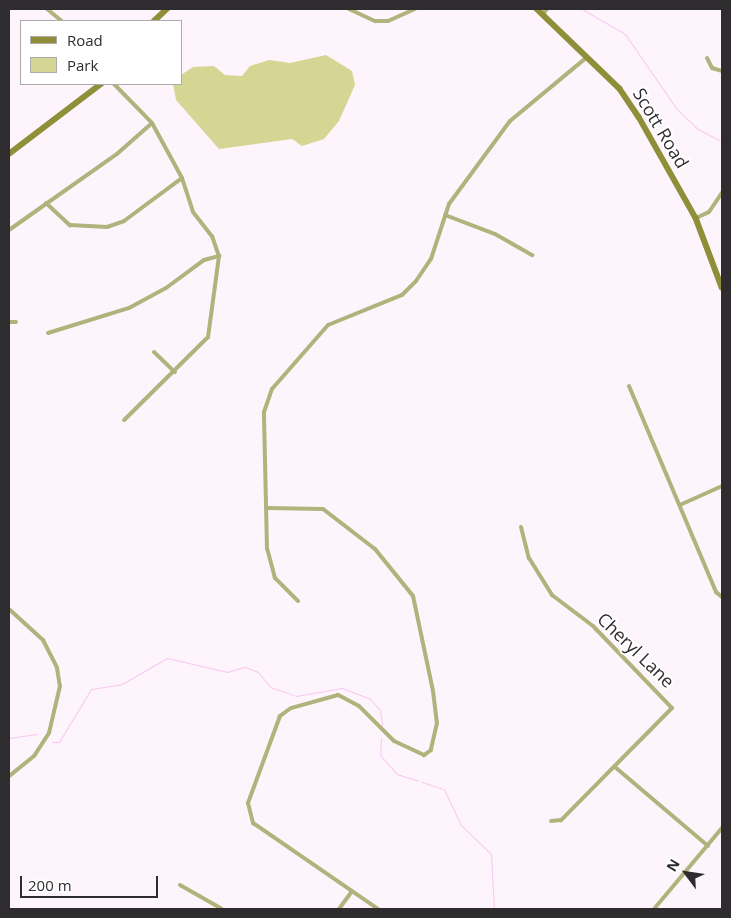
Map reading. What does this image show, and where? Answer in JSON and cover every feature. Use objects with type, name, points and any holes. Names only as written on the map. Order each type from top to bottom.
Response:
[{"type":"main road","points":[[155,20],[167,9]]},
{"type":"main road","name":"Scott Road","points":[[537,9],[545,11],[624,96],[696,218],[722,287]]},
{"type":"main road","points":[[9,154],[100,85]]},
{"type":"street","points":[[47,9],[61,20]]},
{"type":"street","points":[[349,9],[375,21],[388,21],[415,9]]},
{"type":"street","points":[[298,601],[283,588],[269,565],[264,412],[272,389],[328,325],[402,295],[416,281],[430,259],[445,215],[510,121],[587,57]]},
{"type":"street","points":[[707,58],[712,68],[722,71]]},
{"type":"street","points":[[115,85],[152,123],[182,178],[193,212],[212,236],[219,256],[208,337],[175,372],[124,420]]},
{"type":"street","points":[[9,230],[152,123]]},
{"type":"street","points":[[46,203],[70,224],[107,227],[124,221],[182,178]]},
{"type":"street","points":[[696,218],[709,212],[722,193]]},
{"type":"street","points":[[445,215],[495,234],[532,255]]},
{"type":"street","points":[[48,333],[129,308],[166,288],[204,260],[219,256]]},
{"type":"street","points":[[9,322],[16,322]]},
{"type":"street","points":[[154,352],[175,372]]},
{"type":"street","points":[[629,386],[682,504],[716,592],[722,597]]},
{"type":"street","points":[[682,504],[722,486]]},
{"type":"street","points":[[268,508],[322,509],[375,549],[401,578],[413,596],[437,723],[436,743],[424,755],[385,735],[359,706],[338,695],[291,708],[280,716],[247,813],[252,823],[378,909]]},
{"type":"street","name":"Cheryl Lane","points":[[521,527],[529,558],[552,595],[593,626],[670,702],[672,708],[561,820],[551,821]]},
{"type":"street","points":[[9,609],[43,640],[58,668],[60,686],[57,711],[45,739],[9,776]]},
{"type":"street","points":[[615,767],[708,846]]},
{"type":"street","points":[[654,909],[722,828]]},
{"type":"street","points":[[180,885],[222,909]]},
{"type":"street","points":[[340,909],[352,891]]},
{"type":"green space","points":[[326,55],[352,71],[355,85],[339,121],[324,139],[302,146],[292,139],[219,149],[176,100],[173,85],[182,85],[182,74],[193,67],[214,66],[225,75],[242,76],[250,66],[269,60],[290,63]]},
{"type":"waterway","points":[[582,9],[625,34],[676,108],[698,129],[722,142]]},
{"type":"waterway","points":[[52,742],[59,742],[91,689],[122,684],[167,658],[227,672],[245,667],[258,672],[270,687],[296,696],[342,688],[370,699],[380,710],[382,725]]},
{"type":"waterway","points":[[9,738],[37,734]]},
{"type":"waterway","points":[[381,738],[380,755],[397,774],[418,781]]},
{"type":"waterway","points":[[422,782],[444,789],[460,824],[491,854],[494,909]]}]
